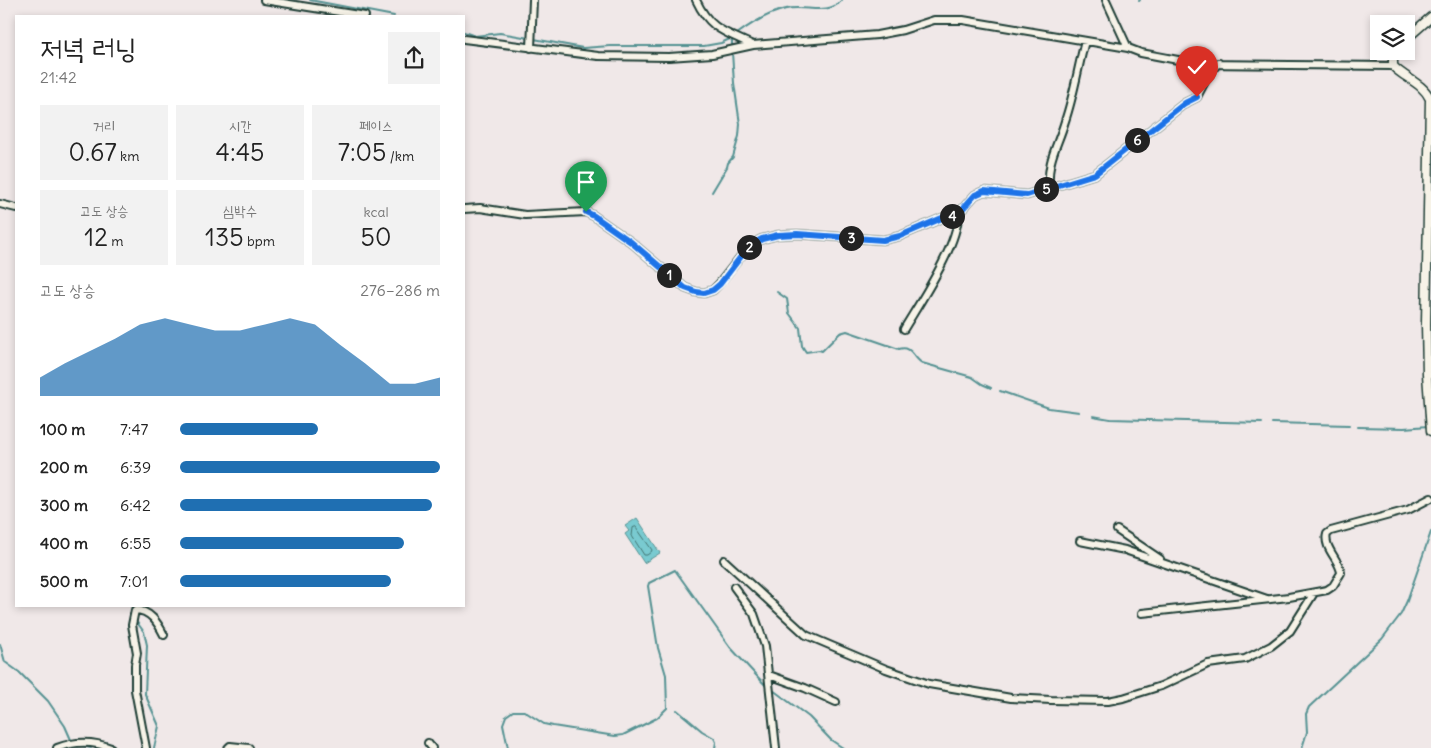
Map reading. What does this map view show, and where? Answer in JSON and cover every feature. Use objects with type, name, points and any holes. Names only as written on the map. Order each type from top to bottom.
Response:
[{"type":"street","points":[[264,0],[359,15]]},
{"type":"street","points":[[531,48],[533,0]]},
{"type":"street","points":[[696,0],[703,15],[716,28],[754,45]]},
{"type":"street","points":[[1106,0],[1128,48]]},
{"type":"street","points":[[1415,32],[1431,17]]},
{"type":"street","points":[[465,39],[598,56],[669,57],[712,54],[754,45],[877,35],[903,30],[934,20],[962,20],[1128,48],[1141,53],[1199,64],[1393,66]]},
{"type":"street","points":[[1049,189],[1048,172],[1066,120],[1084,41]]},
{"type":"street","points":[[1393,60],[1393,66],[1400,74],[1427,92],[1430,99],[1426,324],[1431,432]]},
{"type":"street","points":[[465,209],[480,208],[525,216],[586,212],[631,242],[685,288],[704,293],[713,290],[720,284],[749,246],[762,239],[778,235],[797,234],[883,240],[900,236],[942,218],[958,214],[975,195],[984,191],[1027,195],[1095,174],[1185,103],[1197,97],[1210,72],[1219,63]]},
{"type":"street","points":[[0,204],[15,208]]},
{"type":"street","points":[[904,329],[948,251],[958,224],[958,214]]},
{"type":"street","points":[[1142,613],[1270,599],[1327,590],[1333,586],[1342,573],[1341,567],[1327,544],[1326,534],[1408,510],[1431,498]]},
{"type":"street","points":[[1117,530],[1167,564]]},
{"type":"street","points":[[1080,541],[1125,550],[1270,599]]},
{"type":"street","points":[[724,560],[806,635],[886,669],[929,684],[1011,698],[1085,702],[1116,700],[1156,689],[1208,664],[1245,659],[1271,646],[1290,632],[1314,593]]},
{"type":"street","points":[[734,587],[754,614],[765,646],[776,748]]},
{"type":"street","points":[[146,748],[135,690],[137,653],[132,625],[135,610],[141,610],[155,620],[164,635]]},
{"type":"street","points":[[769,675],[836,702]]},
{"type":"street","points":[[57,748],[84,742],[96,743],[111,748]]},
{"type":"street","points":[[228,748],[230,746],[249,748]]},
{"type":"water","points":[[637,518],[660,553],[644,563],[625,534],[629,531],[625,526]]},
{"type":"waterway","points":[[310,0],[389,15]]},
{"type":"waterway","points":[[737,34],[760,19],[779,11],[793,8],[830,8],[842,0]]},
{"type":"waterway","points":[[465,32],[475,36],[500,33],[529,38]]},
{"type":"waterway","points":[[534,39],[583,48],[610,46],[704,46],[721,43],[732,38]]},
{"type":"waterway","points":[[732,38],[732,46]]},
{"type":"waterway","points":[[712,192],[733,157],[739,136],[740,124],[732,52]]},
{"type":"waterway","points":[[777,292],[787,299],[789,313],[800,328],[802,346],[806,352],[822,351],[840,333],[847,331],[899,349],[910,350],[922,363],[972,377],[991,388]]},
{"type":"waterway","points":[[1000,391],[1049,408],[1079,412]]},
{"type":"waterway","points":[[1093,416],[1110,419],[1262,423]]},
{"type":"waterway","points":[[1272,423],[1349,425]]},
{"type":"waterway","points":[[1358,427],[1404,428],[1428,426]]},
{"type":"waterway","points":[[1302,748],[1307,732],[1306,714],[1309,707],[1382,639],[1401,614],[1431,532]]},
{"type":"waterway","points":[[508,748],[503,724],[506,716],[513,711],[524,711],[544,724],[615,736],[623,735],[657,718],[667,708],[666,675],[658,648],[648,586],[649,583],[675,570],[730,647],[767,687]]},
{"type":"waterway","points":[[136,621],[144,632],[147,645],[145,694],[159,726],[154,748]]},
{"type":"waterway","points":[[0,644],[5,662],[19,672],[48,701],[65,726],[72,742]]},
{"type":"waterway","points":[[773,690],[809,717],[831,740],[843,748]]},
{"type":"waterway","points":[[677,710],[702,731],[714,738],[716,742],[715,748]]},
{"type":"waterway","points":[[81,746],[91,748]]},
{"type":"route","points":[[586,212],[631,242],[685,288],[704,293],[713,290],[720,284],[749,246],[762,239],[778,235],[814,234],[883,240],[900,236],[942,218],[958,214],[975,195],[984,191],[1027,195],[1095,174],[1185,103],[1197,97]]}]
